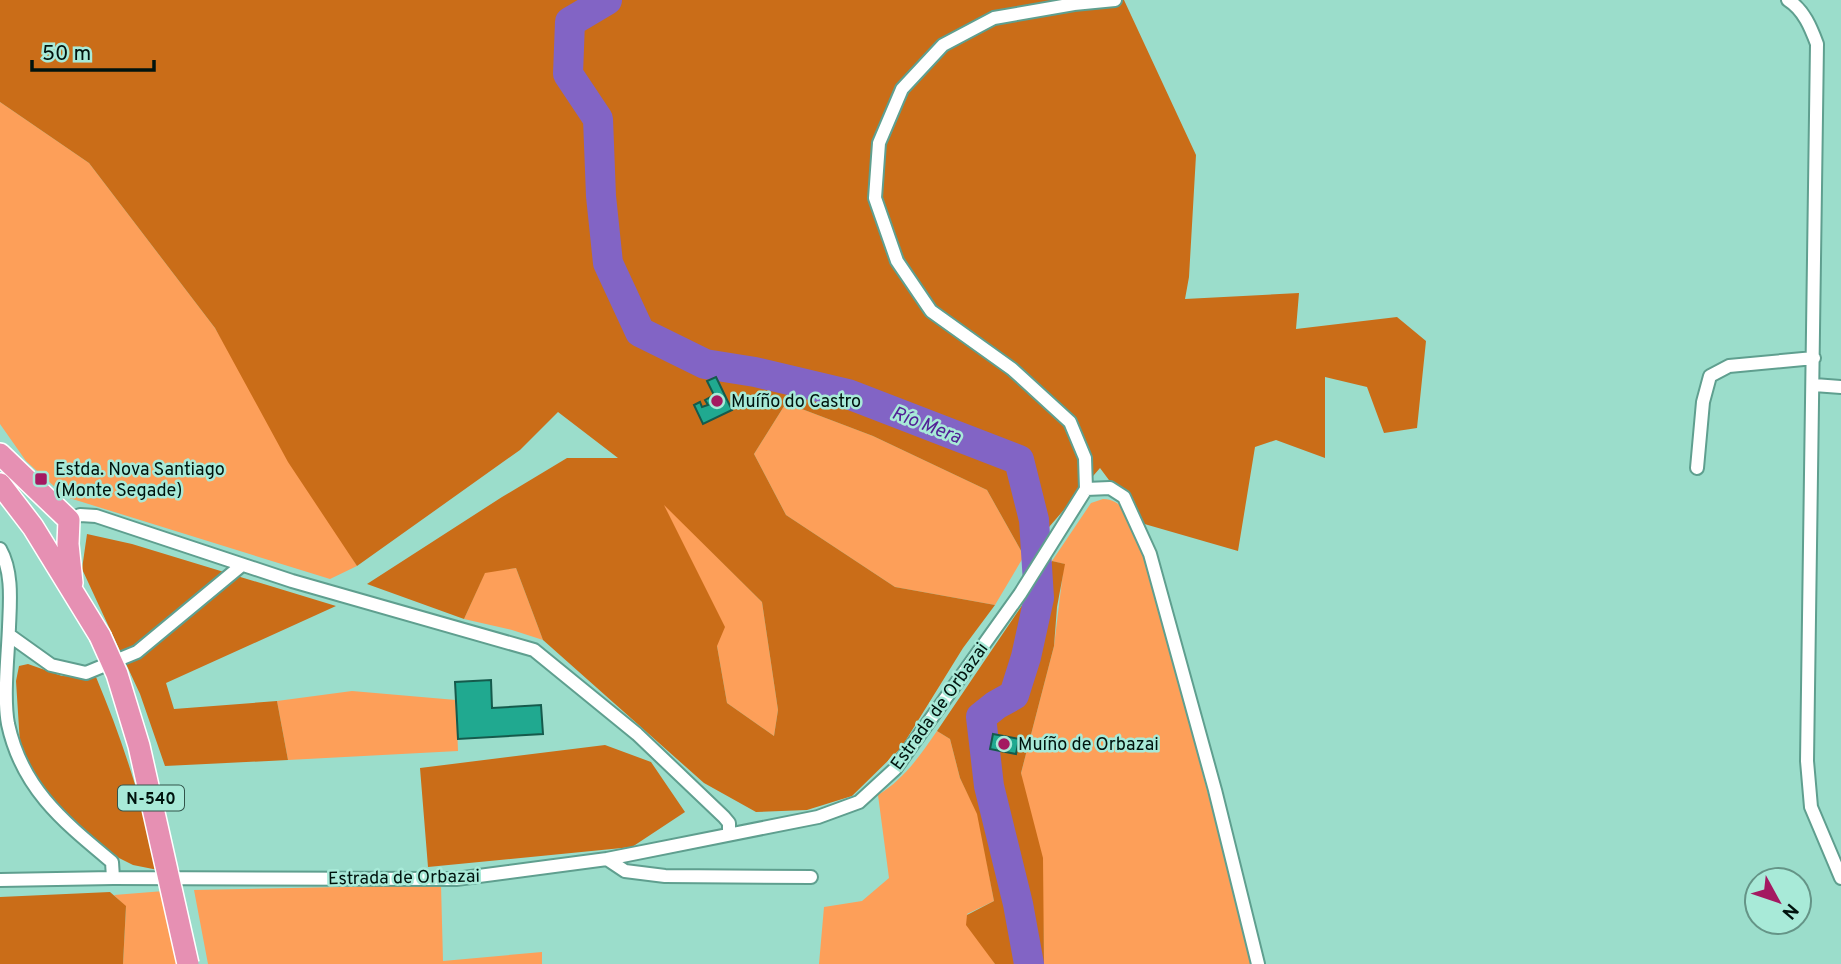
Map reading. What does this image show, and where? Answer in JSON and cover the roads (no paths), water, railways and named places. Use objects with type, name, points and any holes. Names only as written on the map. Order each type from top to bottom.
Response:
[{"type":"highway","points":[[0,454],[69,520],[68,544],[74,590]]},
{"type":"highway","name":"N-540","points":[[0,484],[33,527],[74,590],[100,636],[117,674],[139,746],[188,964]]},
{"type":"street","points":[[1115,0],[1075,2],[995,18],[943,45],[902,89],[878,143],[875,198],[897,261],[931,311],[1012,369],[1070,422],[1085,457],[1086,489],[1110,488],[1124,497],[1150,554],[1215,790],[1258,964]]},
{"type":"street","points":[[1788,0],[1809,23],[1817,44],[1807,761],[1811,807],[1841,878]]},
{"type":"street","points":[[1697,468],[1703,402],[1710,376],[1729,366],[1814,358]]},
{"type":"street","points":[[1814,385],[1841,387]]},
{"type":"street","name":"Estrada de Orbazai","points":[[0,880],[113,877],[456,879],[607,859],[818,817],[859,802],[895,769],[1020,594],[1086,489]]},
{"type":"street","points":[[69,520],[80,515],[96,516],[292,581],[534,650],[637,734],[724,817],[729,823],[729,834]]},
{"type":"street","points":[[0,549],[11,591],[8,722],[20,765],[43,800],[66,824],[112,862],[113,877]]},
{"type":"street","points":[[9,635],[51,665],[86,673],[137,652],[242,565]]},
{"type":"street","points":[[607,859],[625,872],[664,876],[811,877]]},
{"type":"waterway","name":"Río Mera","points":[[607,0],[570,22],[568,74],[598,119],[601,196],[608,263],[640,332],[705,364],[755,372],[848,394],[1019,460],[1034,520],[1039,598],[1026,657],[1014,695],[981,717],[989,786],[1018,904],[1029,964]]},
{"type":"place","name":"Muíño do Castro","points":[[717,401]]},
{"type":"place","name":"Estda. Nova Santiago (Monte Segade)","points":[[41,479]]},
{"type":"place","name":"Muíño de Orbazai","points":[[1004,744]]}]
